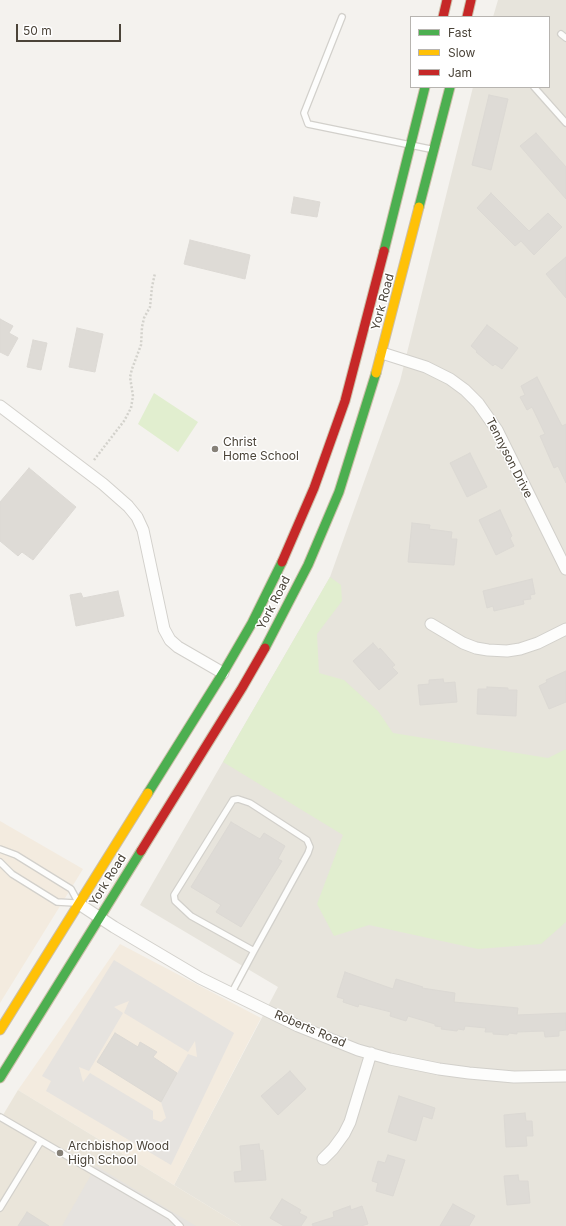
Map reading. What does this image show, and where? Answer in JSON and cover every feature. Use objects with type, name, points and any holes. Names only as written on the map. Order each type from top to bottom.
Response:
[{"type":"highway","points":[[443,16],[447,0]]},
{"type":"highway","points":[[468,16],[471,0]]},
{"type":"highway","name":"York Road","points":[[0,1030],[223,673],[252,623],[283,560],[314,488],[345,401],[369,313],[426,88]]},
{"type":"highway","name":"York Road","points":[[0,1078],[242,688],[273,634],[308,565],[339,492],[360,428],[382,353],[450,88]]},
{"type":"street","name":"Tennyson Drive","points":[[382,353],[426,367],[450,379],[465,390],[478,403],[497,430],[566,569]]},
{"type":"street","points":[[0,406],[103,484],[128,506],[137,517],[143,530],[164,629],[170,640],[178,647],[223,673]]},
{"type":"street","points":[[430,624],[463,643],[476,648],[507,651],[520,649],[538,643],[566,628]]},
{"type":"street","name":"Roberts Road","points":[[79,904],[200,978],[298,1026],[327,1038],[371,1053],[439,1069],[514,1077],[566,1076]]},
{"type":"street","points":[[323,1159],[333,1149],[344,1134],[350,1122],[371,1053]]},
{"type":"lane","points":[[342,17],[304,113],[308,124],[435,150]]},
{"type":"lane","points":[[562,34],[566,38]]},
{"type":"lane","points":[[535,88],[566,123]]},
{"type":"lane","points":[[231,994],[310,847],[307,840],[250,803],[238,798],[233,800],[174,895],[175,901],[191,916],[254,951]]},
{"type":"lane","points":[[0,849],[16,855],[71,889],[79,904]]},
{"type":"lane","points":[[0,862],[12,874],[58,902],[79,904]]},
{"type":"lane","points":[[0,1117],[170,1216],[180,1226]]},
{"type":"lane","points":[[0,1208],[41,1141]]},
{"type":"path","points":[[94,460],[124,421],[131,408],[133,396],[130,377],[141,345],[142,327],[144,318],[150,307],[155,273]]},
{"type":"shaded area","points":[[498,0],[566,0],[566,1226],[241,1226],[174,1185],[278,987],[140,905],[330,577],[400,381],[473,88],[550,88],[550,16],[493,16]]},
{"type":"shaded area","points":[[0,821],[83,869],[0,1003]]},
{"type":"shaded area","points":[[120,944],[261,1018],[174,1185],[18,1090]]},
{"type":"shaded area","points":[[114,960],[234,1033],[171,1165],[46,1091],[51,1081],[42,1076]],"holes":[[[129,1001],[124,1013],[188,1052],[195,1041],[197,1057],[188,1054],[161,1102],[166,1118],[161,1122],[153,1119],[153,1111],[90,1073],[83,1082],[79,1067],[89,1071],[123,1013],[114,1007]]]},
{"type":"shaded area","name":"Archbishop Wood High School","points":[[18,1090],[241,1226],[0,1226],[0,1120]]},
{"type":"shaded area","points":[[96,1166],[196,1226],[62,1226]]},
{"type":"green space","points":[[154,393],[198,422],[178,452],[138,424]]},
{"type":"green space","points":[[330,577],[341,585],[342,601],[317,634],[319,673],[344,680],[378,711],[393,733],[548,758],[566,749],[566,922],[541,944],[478,949],[369,925],[334,936],[317,904],[343,835],[223,762]]},
{"type":"building","points":[[489,95],[508,99],[491,170],[472,165]]},
{"type":"building","points":[[536,133],[566,167],[566,199],[520,146]]},
{"type":"building","points":[[491,193],[529,231],[548,213],[562,227],[534,255],[521,241],[515,246],[477,208]]},
{"type":"building","points":[[294,197],[320,202],[317,217],[291,213]]},
{"type":"building","points":[[190,240],[250,255],[245,279],[184,264]]},
{"type":"building","points":[[566,257],[566,298],[546,274]]},
{"type":"building","points":[[0,319],[13,326],[9,333],[18,338],[8,356],[0,352]]},
{"type":"building","points":[[487,325],[518,348],[502,369],[495,364],[493,366],[471,346]]},
{"type":"building","points":[[77,328],[103,334],[95,372],[69,367]]},
{"type":"building","points":[[33,340],[47,343],[41,370],[27,367]]},
{"type":"building","points":[[537,377],[562,426],[566,424],[566,483],[558,466],[554,468],[540,436],[545,434],[532,407],[527,410],[520,397],[525,395],[521,386]]},
{"type":"building","points":[[470,453],[487,487],[467,497],[450,463]]},
{"type":"building","points":[[29,468],[76,507],[33,560],[22,552],[18,556],[0,541],[0,502]]},
{"type":"building","points":[[500,510],[512,536],[510,538],[514,546],[496,555],[479,520]]},
{"type":"building","points":[[412,523],[430,525],[429,529],[452,532],[451,539],[457,539],[454,565],[408,562]]},
{"type":"building","points":[[532,579],[535,594],[530,595],[531,599],[523,600],[524,604],[494,611],[493,606],[487,608],[483,591]]},
{"type":"building","points":[[118,591],[124,616],[76,626],[70,595],[81,593],[83,598]]},
{"type":"building","points":[[373,643],[379,650],[380,648],[395,665],[392,667],[398,673],[379,690],[353,661]]},
{"type":"building","points":[[566,671],[566,702],[549,709],[539,686],[547,682],[546,680]]},
{"type":"building","points":[[443,679],[444,683],[455,682],[457,702],[420,705],[418,685],[429,684],[429,680]]},
{"type":"building","points":[[487,687],[517,690],[516,716],[477,714],[478,689],[487,689]]},
{"type":"building","points":[[231,822],[260,839],[264,833],[285,846],[278,859],[282,861],[241,927],[216,912],[221,905],[191,887]]},
{"type":"building","points":[[345,972],[393,989],[396,979],[423,987],[422,988],[455,993],[454,1002],[518,1008],[517,1015],[566,1013],[566,1030],[559,1031],[559,1036],[545,1037],[544,1031],[517,1032],[517,1034],[509,1033],[508,1035],[485,1032],[486,1028],[465,1026],[464,1030],[458,1029],[457,1031],[441,1029],[442,1027],[435,1026],[435,1024],[408,1016],[406,1021],[390,1016],[391,1012],[359,1004],[358,1007],[343,1002],[344,999],[337,997]]},
{"type":"building","points":[[115,1033],[138,1047],[140,1042],[157,1052],[153,1057],[177,1073],[161,1102],[97,1062]]},
{"type":"building","points":[[290,1071],[306,1089],[278,1115],[261,1096]]},
{"type":"building","points":[[399,1096],[435,1108],[432,1119],[423,1116],[416,1141],[388,1132]]},
{"type":"building","points":[[525,1113],[526,1121],[532,1121],[533,1136],[526,1136],[527,1146],[506,1147],[504,1115]]},
{"type":"building","points":[[259,1144],[260,1151],[263,1150],[266,1180],[235,1182],[234,1172],[242,1171],[240,1146]]},
{"type":"building","points":[[388,1155],[405,1160],[393,1196],[376,1191],[378,1183],[372,1181],[378,1161],[385,1163]]},
{"type":"building","points":[[518,1175],[519,1181],[528,1181],[530,1203],[507,1205],[504,1176]]},
{"type":"building","points":[[282,1199],[301,1210],[299,1213],[307,1217],[301,1226],[284,1226],[270,1218]]},
{"type":"building","points":[[453,1204],[475,1216],[469,1226],[440,1226]]},
{"type":"building","points":[[350,1206],[351,1210],[362,1206],[368,1224],[361,1226],[313,1226],[312,1224],[334,1217],[333,1212]]},
{"type":"building","points":[[27,1212],[49,1226],[18,1226]]},
{"type":"traffic: fast","points":[[384,251],[425,88]]},
{"type":"traffic: fast","points":[[419,207],[450,88]]},
{"type":"traffic: fast","points":[[265,648],[308,565],[339,492],[376,373]]},
{"type":"traffic: fast","points":[[148,793],[223,673],[252,623],[282,562]]},
{"type":"traffic: fast","points":[[0,1078],[141,851]]},
{"type":"traffic: slow","points":[[376,373],[419,207]]},
{"type":"traffic: slow","points":[[0,1030],[148,793]]},
{"type":"traffic: jam","points":[[443,16],[447,0]]},
{"type":"traffic: jam","points":[[467,16],[471,0]]},
{"type":"traffic: jam","points":[[282,562],[314,488],[345,401],[384,251]]},
{"type":"traffic: jam","points":[[141,851],[242,688],[265,648]]},
{"type":"place","name":"Christ Home School","points":[[215,449]]},
{"type":"place","name":"Archbishop Wood High School","points":[[60,1153]]}]
